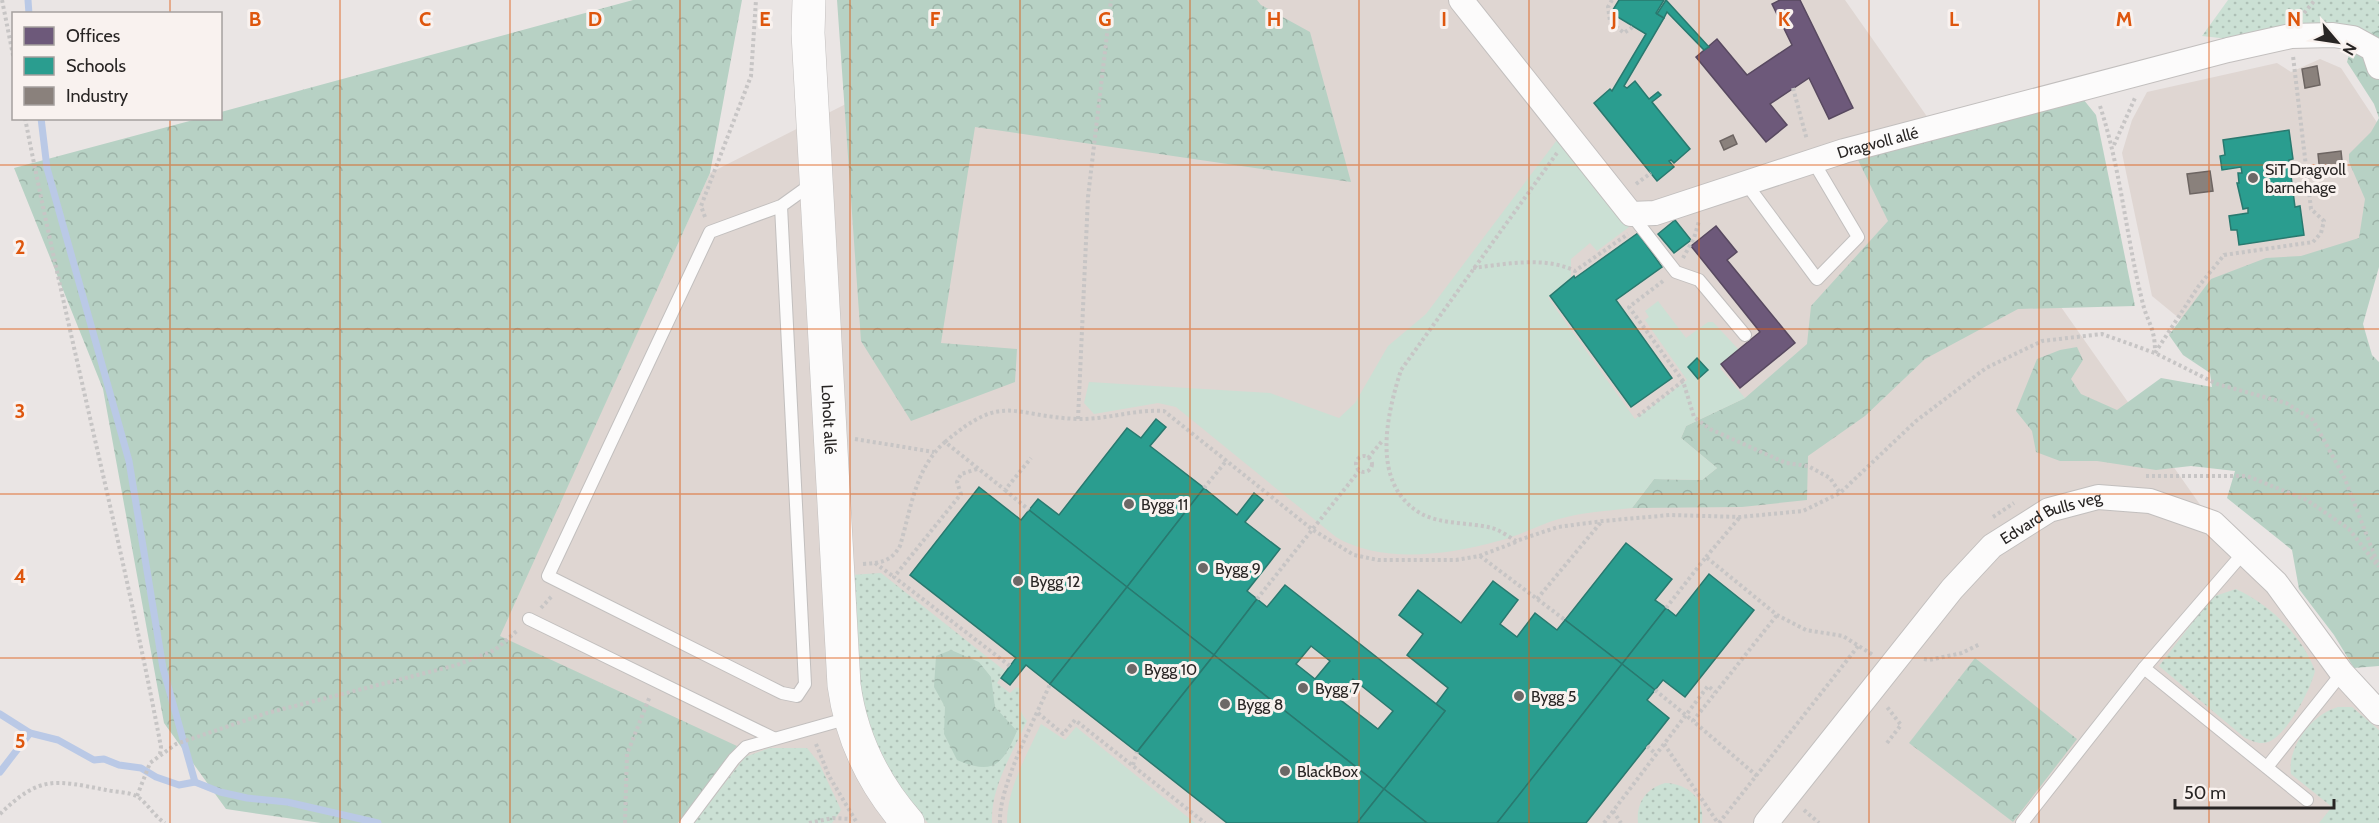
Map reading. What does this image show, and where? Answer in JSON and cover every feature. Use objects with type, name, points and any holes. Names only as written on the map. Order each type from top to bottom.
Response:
[{"type":"street","name":"Loholt allé","points":[[809,0],[808,33],[831,428],[836,565],[849,718],[862,753],[885,795],[908,823]]},
{"type":"street","points":[[1461,0],[1636,220]]},
{"type":"street","name":"Dragvoll allé","points":[[1636,220],[1813,161],[2158,67],[2291,36],[2333,35],[2352,38],[2373,49],[2379,67]]},
{"type":"street","name":"Edvard Bulls veg","points":[[1766,823],[1952,589],[1992,546],[2049,510],[2098,497],[2150,501],[2213,523],[2276,583],[2342,673],[2379,713]]},
{"type":"lane","points":[[1745,182],[1817,279],[1858,237],[1813,161]]},
{"type":"lane","points":[[781,206],[805,684],[797,696],[782,693],[548,576],[710,231],[781,206],[817,181]]},
{"type":"lane","points":[[1636,220],[1676,272],[1700,280],[1745,335]]},
{"type":"lane","points":[[2022,823],[2144,668],[2245,551]]},
{"type":"lane","points":[[529,619],[773,738]]},
{"type":"lane","points":[[2144,668],[2307,800]]},
{"type":"lane","points":[[2266,767],[2342,673]]},
{"type":"lane","points":[[686,823],[740,751],[773,738],[849,718]]},
{"type":"path","points":[[2,0],[12,50]]},
{"type":"path","points":[[710,231],[701,206],[751,76],[756,0]]},
{"type":"path","points":[[1078,419],[1088,197],[1112,0]]},
{"type":"path","points":[[1612,0],[1608,8],[1610,21],[1624,33],[1634,26]]},
{"type":"path","points":[[2156,353],[2198,287],[2224,255],[2313,242],[2322,234],[2324,221],[2311,208],[2291,36]]},
{"type":"path","points":[[2114,146],[2132,102],[2158,67]]},
{"type":"path","points":[[2083,87],[2100,105],[2114,146],[2142,302],[2155,332],[2156,353]]},
{"type":"path","points":[[1793,88],[1813,161]]},
{"type":"path","points":[[25,120],[92,431],[135,609],[161,747],[160,754]]},
{"type":"path","points":[[1516,541],[1494,528],[1449,521],[1420,513],[1401,495],[1390,470],[1384,439],[1389,405],[1401,370],[1551,158],[1574,140]]},
{"type":"path","points":[[1706,195],[1694,238],[1676,272],[1629,307],[1683,381],[1688,406],[1694,417],[1710,429],[1786,463],[1808,466],[1830,478],[1840,493]]},
{"type":"path","points":[[1575,272],[1636,220]]},
{"type":"path","points":[[1473,268],[1519,263],[1560,264],[1578,276]]},
{"type":"path","points":[[836,565],[875,563],[890,559],[900,546],[922,470],[934,452],[969,422],[1000,410],[1078,419],[1164,411],[1313,530],[1344,550],[1366,558],[1456,560],[1479,556],[1558,527],[1671,514],[1740,517],[1803,511],[1840,493],[1916,421],[1977,375],[2042,341],[2102,334],[2156,353],[2217,384],[2286,404],[2313,420],[2345,478],[2379,567]]},
{"type":"path","points":[[1638,416],[1683,381]]},
{"type":"path","points":[[831,428],[849,438],[934,452]]},
{"type":"path","points":[[1368,458],[1384,439]]},
{"type":"path","points":[[945,442],[1029,510]]},
{"type":"path","points":[[1257,599],[1359,471],[1358,460],[1364,456],[1368,458],[1372,464],[1371,469],[1364,472],[1359,471]]},
{"type":"path","points":[[1005,490],[1031,458]]},
{"type":"path","points":[[1204,488],[1227,460]]},
{"type":"path","points":[[894,577],[961,494],[957,482],[962,474],[977,469]]},
{"type":"path","points":[[1666,608],[1740,517]]},
{"type":"path","points":[[1537,599],[1603,521]]},
{"type":"path","points":[[1479,556],[1566,620]]},
{"type":"path","points":[[1706,557],[1777,615],[1806,630],[1843,636],[1873,655]]},
{"type":"path","points":[[875,563],[1010,666]]},
{"type":"path","points":[[137,796],[150,763],[176,744],[267,712],[457,665],[495,650],[551,598],[559,582]]},
{"type":"path","points":[[1693,720],[1777,615]]},
{"type":"path","points":[[1664,744],[1719,823],[1859,645]]},
{"type":"path","points":[[625,823],[627,754],[657,681]]},
{"type":"path","points":[[1000,823],[999,813],[1010,777],[1050,684]]},
{"type":"path","points":[[1604,823],[1707,686],[1715,692]]},
{"type":"path","points":[[1655,690],[1757,776]]},
{"type":"path","points":[[1873,690],[1901,725],[1887,743]]},
{"type":"path","points":[[1038,713],[1063,734],[1075,720],[1205,823]]},
{"type":"path","points":[[810,730],[829,776],[852,819],[857,823]]},
{"type":"path","points":[[1647,746],[1656,754]]},
{"type":"path","points":[[1133,765],[1137,752]]},
{"type":"path","points":[[0,814],[28,789],[38,785],[65,782],[137,796],[154,816],[165,823]]},
{"type":"path","points":[[1613,811],[1621,823]]},
{"type":"path","points":[[809,823],[833,818],[852,819]]},
{"type":"shaded area","points":[[1051,0],[1845,0],[2213,523],[2379,713],[2379,823],[678,823],[737,747],[499,636],[710,173]]},
{"type":"shaded area","name":"SiT Dragvoll barnehage","points":[[2320,59],[2341,68],[2378,124],[2379,140],[2359,294],[2282,342],[2180,319],[2152,296],[2122,153],[2132,120],[2147,92],[2277,63],[2291,72]]},
{"type":"green space","points":[[633,0],[742,0],[710,173],[500,636],[737,746],[678,823],[321,823],[226,809],[164,723],[103,389],[14,168],[193,120],[222,120],[222,112]]},
{"type":"green space","points":[[837,0],[1257,0],[1261,5],[1310,32],[1351,182],[975,127],[941,343],[1017,349],[1015,382],[911,421],[861,341]]},
{"type":"green space","points":[[2228,0],[2375,0],[2379,1],[2379,29],[2368,37],[2229,39],[2202,36]]},
{"type":"green space","points":[[2379,29],[2379,118],[2374,104],[2347,62],[2352,44]]},
{"type":"green space","points":[[2079,94],[2096,115],[2135,306],[2018,309],[1925,359],[1865,416],[1808,456],[1807,500],[1742,507],[1632,508],[1654,479],[1702,480],[1717,468],[1681,438],[1686,426],[1745,398],[1807,344],[1811,306],[1888,221],[1857,158]]},
{"type":"green space","points":[[2379,118],[2379,267],[2363,324],[2372,355],[2379,362],[2379,666],[2354,668],[2334,635],[2299,589],[2292,550],[2227,498],[2235,471],[2191,466],[2156,470],[2097,461],[2060,461],[2036,452],[2032,431],[2016,411],[2037,359],[2060,350],[2077,347],[2083,360],[2071,379],[2081,394],[2117,410],[2161,378],[2212,387],[2210,373],[2183,355],[2169,335],[2211,279],[2266,258],[2301,256],[2359,238],[2365,199],[2349,162],[2349,154],[2371,132]]},
{"type":"green space","points":[[1557,140],[1629,227],[1597,251],[1590,243],[1571,259],[1571,277],[1548,298],[1635,419],[1687,380],[1645,320],[1649,317],[1645,311],[1658,301],[1686,338],[1708,322],[1713,322],[1739,350],[1720,368],[1745,398],[1686,426],[1681,438],[1717,468],[1702,480],[1654,479],[1632,508],[1586,513],[1551,521],[1506,539],[1479,546],[1437,553],[1394,554],[1373,551],[1336,537],[1176,407],[1158,403],[1094,414],[1084,403],[1089,382],[1270,393],[1339,418],[1355,403],[1388,346],[1426,314]]},
{"type":"green space","points":[[881,573],[1005,671],[997,683],[1010,693],[1016,687],[1021,689],[1020,706],[1027,721],[999,784],[992,810],[992,823],[928,823],[897,791],[875,746],[855,678],[850,575]]},
{"type":"green space","points":[[2236,589],[2273,612],[2302,645],[2315,671],[2309,689],[2290,721],[2275,738],[2265,743],[2245,738],[2159,666],[2212,597]]},
{"type":"green space","points":[[951,650],[979,662],[991,677],[995,707],[1017,731],[1002,759],[989,767],[970,765],[957,760],[944,734],[945,707],[934,687],[936,656]]},
{"type":"green space","points":[[1975,658],[2077,739],[2013,822],[1909,743]]},
{"type":"green space","points":[[2338,707],[2352,707],[2379,730],[2379,823],[2319,823],[2332,807],[2291,774],[2293,753],[2303,733],[2319,717]]},
{"type":"green space","points":[[1041,724],[1065,740],[1076,727],[1195,823],[1007,823],[1014,784]]},
{"type":"green space","points":[[769,748],[807,748],[819,763],[841,810],[832,823],[694,823],[745,757]]},
{"type":"green space","points":[[1665,783],[1681,786],[1694,794],[1701,807],[1702,823],[1638,823],[1639,809],[1644,797],[1652,789]]},
{"type":"building: Offices","points":[[1780,0],[1800,0],[1853,108],[1829,119],[1809,78],[1770,104],[1787,125],[1766,142],[1696,57],[1717,39],[1747,75],[1792,45],[1772,4]]},
{"type":"building: Offices","points":[[1716,226],[1737,252],[1727,260],[1795,343],[1740,388],[1721,364],[1760,332],[1691,246]]},
{"type":"building: Schools","points":[[1619,0],[1664,0],[1656,13],[1664,18],[1624,86],[1627,88],[1635,81],[1649,99],[1658,92],[1661,95],[1652,102],[1690,149],[1674,163],[1669,161],[1674,167],[1657,181],[1594,103],[1610,89],[1612,91],[1646,34],[1611,13]]},
{"type":"building: Schools","points":[[1666,0],[1709,47],[1704,50],[1667,12],[1664,18],[1657,14]]},
{"type":"building: Schools","points":[[2289,130],[2293,159],[2289,160],[2295,207],[2300,206],[2304,235],[2239,245],[2237,230],[2231,230],[2229,216],[2248,213],[2248,208],[2243,209],[2237,183],[2239,183],[2238,173],[2242,173],[2241,167],[2222,170],[2220,156],[2225,155],[2223,140]]},
{"type":"building: Schools","points":[[1675,220],[1691,240],[1674,253],[1658,234]]},
{"type":"building: Schools","points":[[1638,233],[1662,267],[1616,300],[1672,378],[1631,407],[1550,296],[1574,276],[1575,278]]},
{"type":"building: Schools","points":[[1697,358],[1708,370],[1698,379],[1688,367]]},
{"type":"building: Schools","name":"Bygg 11","points":[[1156,419],[1166,427],[1150,446],[1204,488],[1127,587],[1029,510],[1038,499],[1059,515],[1127,428],[1141,438]]},
{"type":"building: Schools","name":"Bygg 12","points":[[979,487],[1021,520],[1029,510],[1127,587],[1050,684],[1026,665],[1010,685],[1001,678],[1016,658],[910,575]]},
{"type":"building: Schools","name":"Bygg 9","points":[[1204,488],[1237,515],[1254,493],[1263,500],[1245,522],[1280,549],[1247,591],[1257,599],[1214,655],[1127,587]]},
{"type":"building: Schools","points":[[1626,543],[1672,579],[1655,600],[1666,608],[1622,664],[1565,620]]},
{"type":"building: Schools","points":[[1709,574],[1754,610],[1685,697],[1663,680],[1655,690],[1622,664],[1666,608],[1676,616]]},
{"type":"building: Schools","name":"Bygg 5","points":[[1493,581],[1518,600],[1500,624],[1517,637],[1535,613],[1557,630],[1565,620],[1622,664],[1497,823],[1427,823],[1384,789],[1445,711],[1436,704],[1448,688],[1407,655],[1423,634],[1399,615],[1418,590],[1461,623]]},
{"type":"building: Schools","name":"Bygg 7","points":[[1285,585],[1445,711],[1384,789],[1214,655],[1257,599],[1267,607]],"holes":[[[1311,646],[1330,661],[1315,679],[1296,664]],[[1353,679],[1393,711],[1378,729],[1338,698],[1341,694],[1345,696],[1351,693],[1348,685]]]},
{"type":"building: Schools","name":"Bygg 10","points":[[1127,587],[1214,655],[1137,752],[1050,684]]},
{"type":"building: Schools","name":"Bygg 8","points":[[1214,655],[1384,789],[1357,823],[1227,823],[1137,752]]},
{"type":"building: Schools","points":[[1622,664],[1655,690],[1647,700],[1669,718],[1647,746],[1586,823],[1497,823]]},
{"type":"building: Schools","points":[[1384,789],[1427,823],[1357,823]]},
{"type":"building: Industry","points":[[2317,66],[2320,85],[2305,88],[2302,69]]},
{"type":"building: Industry","points":[[1733,135],[1737,144],[1724,150],[1720,141]]},
{"type":"building: Industry","points":[[2341,151],[2343,170],[2320,173],[2318,154]]},
{"type":"building: Industry","points":[[2210,171],[2213,191],[2190,194],[2187,174]]},
{"type":"waterway","points":[[28,0],[29,12]]},
{"type":"waterway","points":[[41,120],[47,168],[129,461],[163,668],[195,782],[220,792],[247,798],[287,802],[378,823]]},
{"type":"waterway","points":[[0,714],[30,733],[58,740],[94,760],[104,759],[119,765],[141,768],[156,777],[179,785],[195,782]]},
{"type":"waterway","points":[[0,772],[30,733]]},
{"type":"place","name":"SiT Dragvoll barnehage","points":[[2253,178]]},
{"type":"place","name":"Bygg 11","points":[[1129,504]]},
{"type":"place","name":"Bygg 9","points":[[1203,568]]},
{"type":"place","name":"Bygg 12","points":[[1018,581]]},
{"type":"place","name":"Bygg 10","points":[[1132,669]]},
{"type":"place","name":"Bygg 7","points":[[1303,688]]},
{"type":"place","name":"Bygg 5","points":[[1519,696]]},
{"type":"place","name":"Bygg 8","points":[[1225,704]]},
{"type":"place","name":"BlackBox","points":[[1285,771]]}]
